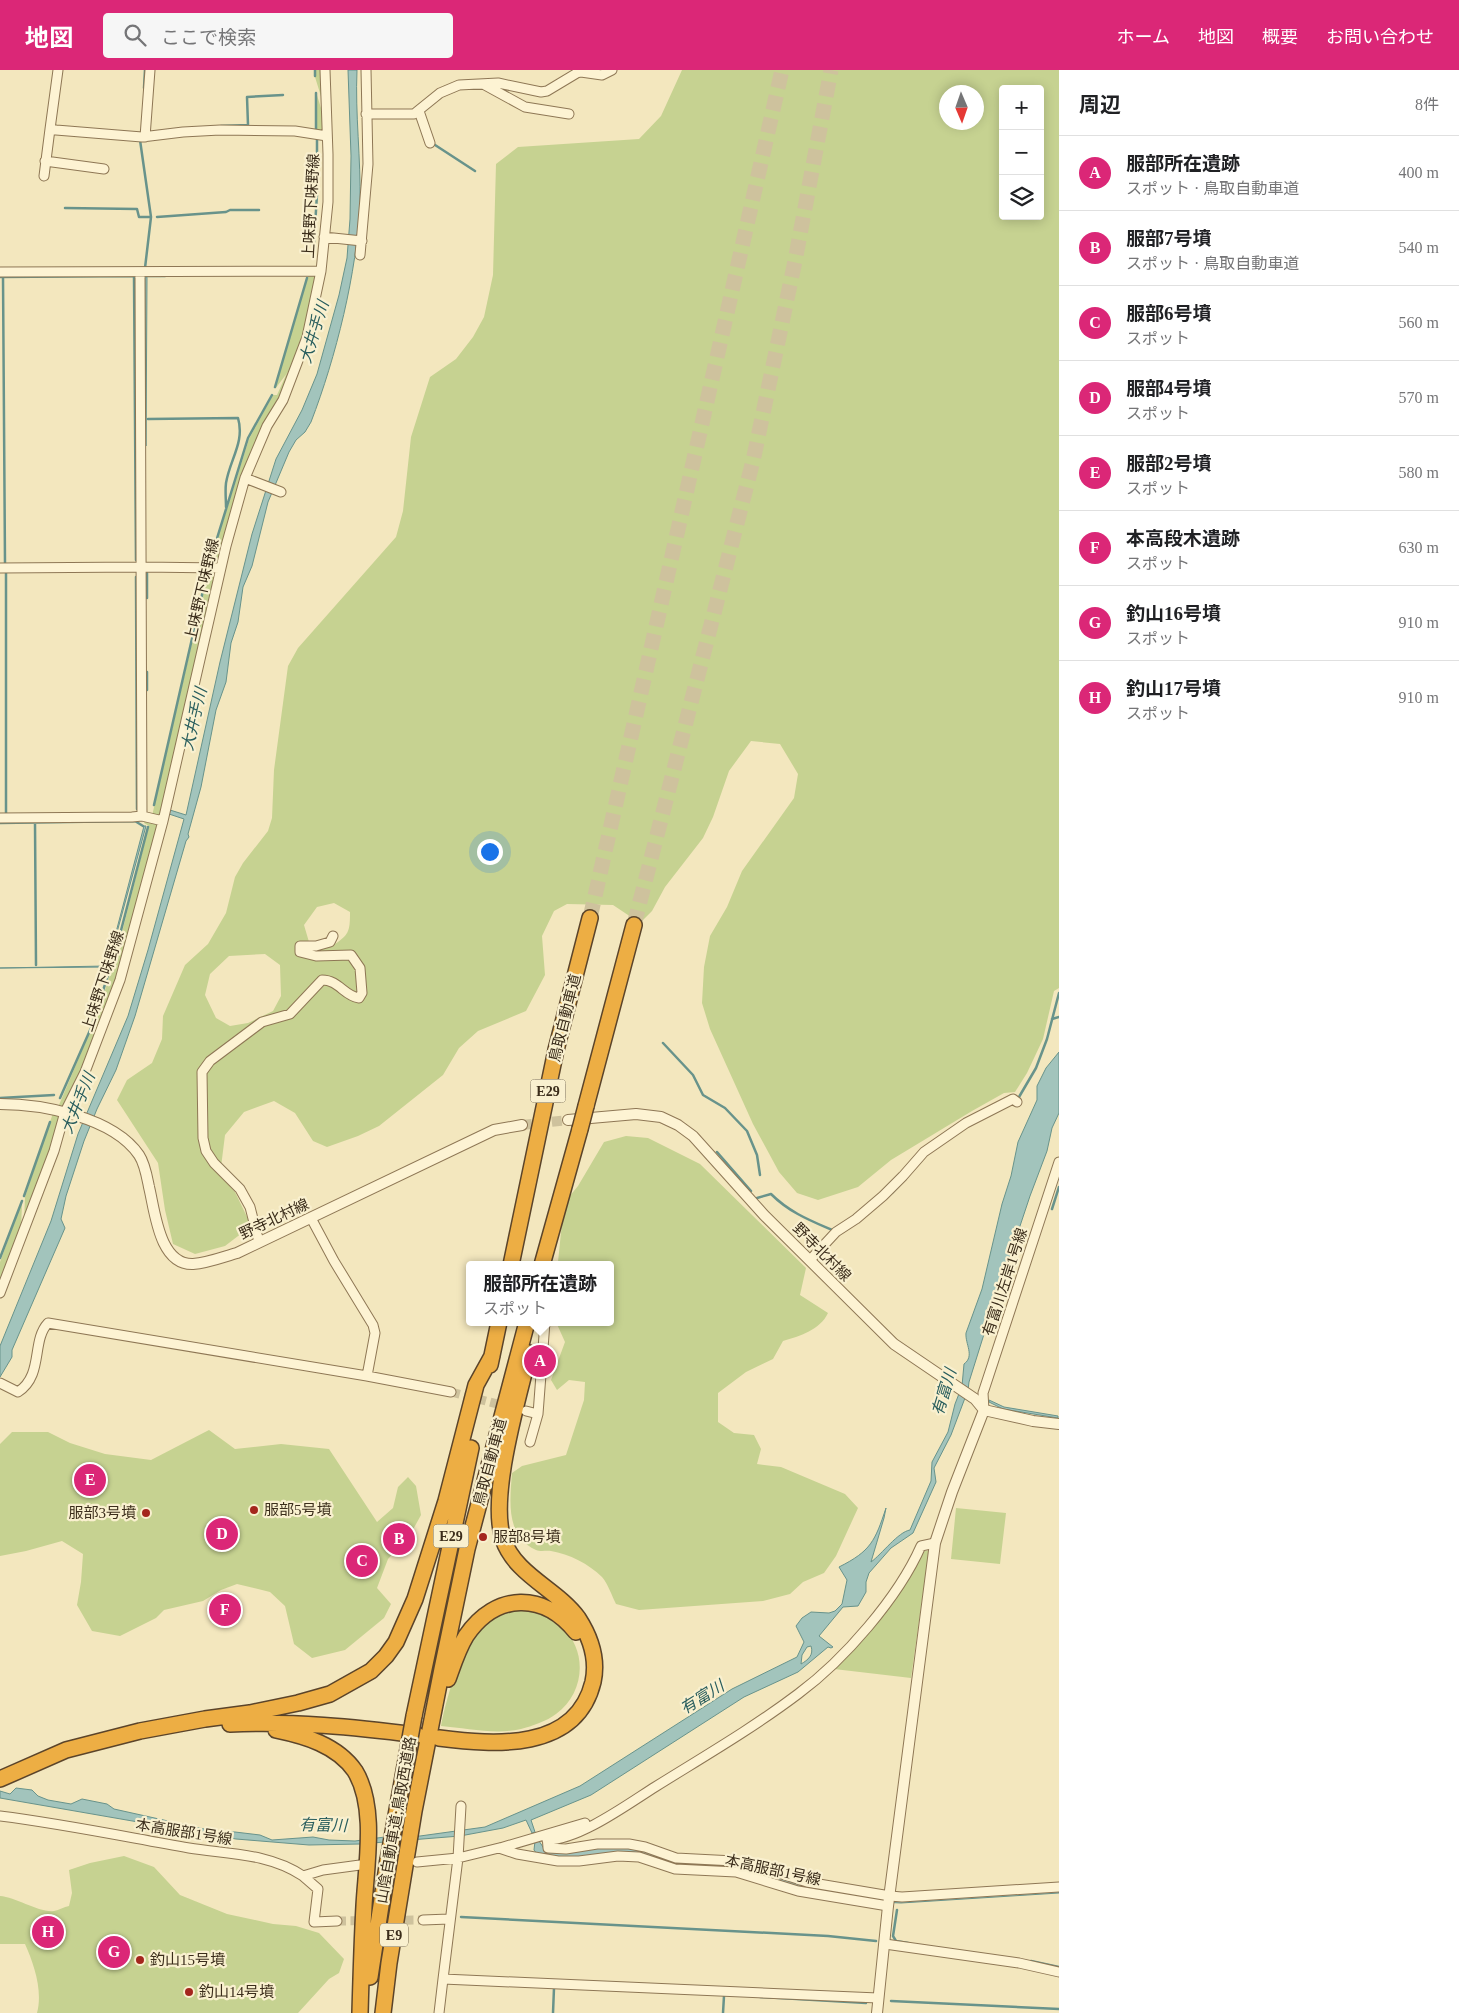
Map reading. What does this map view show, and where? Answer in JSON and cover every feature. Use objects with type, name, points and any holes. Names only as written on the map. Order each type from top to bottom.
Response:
[{"type":"highway","name":"鳥取自動車道","points":[[512,1261],[556,1050],[590,918]]},
{"type":"highway","name":"E29","points":[[543,1261],[574,1124],[586,1106],[634,925]]},
{"type":"highway","points":[[547,1261],[554,1218]]},
{"type":"highway","name":"鳥取自動車道","points":[[417,1726],[449,1546],[498,1326]]},
{"type":"highway","name":"鳥取自動車道","points":[[437,1729],[467,1549],[526,1326]]},
{"type":"highway","points":[[437,1729],[490,1744],[513,1743],[537,1738],[568,1722],[584,1706],[595,1672],[592,1647],[586,1631],[565,1604],[521,1567],[504,1541],[499,1520],[502,1480],[534,1326]]},
{"type":"highway","points":[[0,1779],[67,1752],[140,1731],[250,1713],[330,1694],[371,1671],[386,1656],[396,1642],[415,1599],[457,1464],[476,1385],[492,1356]]},
{"type":"highway","points":[[424,1760],[445,1686],[455,1659],[466,1636],[484,1616],[507,1605],[529,1603],[542,1605],[556,1612],[567,1621],[578,1635],[584,1651],[586,1669],[584,1684],[573,1705],[563,1716],[536,1730],[516,1734],[479,1735],[437,1729]]},
{"type":"highway","points":[[250,1713],[344,1718],[417,1726]]},
{"type":"highway","points":[[0,1784],[67,1752],[143,1735],[205,1726],[270,1722],[417,1726]]},
{"type":"highway","points":[[205,1726],[277,1730],[301,1736],[326,1745],[342,1757],[354,1770],[363,1787],[367,1815],[360,2013]]},
{"type":"highway","name":"山陰自動車道;鳥取西道路","points":[[367,2013],[372,1963],[388,1860],[417,1726]]},
{"type":"highway","name":"山陰自動車道;鳥取西道路","points":[[383,2013],[412,1860],[414,1811],[424,1760],[437,1729]]},
{"type":"street","points":[[44,176],[58,70]]},
{"type":"street","points":[[145,136],[150,70]]},
{"type":"street","name":"上味野下味野線","points":[[0,1293],[120,980],[163,821],[221,568],[267,426],[283,400],[298,365],[307,337],[327,238],[325,70]]},
{"type":"street","points":[[360,255],[368,164],[366,70]]},
{"type":"street","points":[[366,114],[414,114],[445,89],[456,86],[498,83],[542,92],[547,91],[577,73],[602,75],[612,70]]},
{"type":"street","points":[[481,83],[525,107],[568,114]]},
{"type":"street","points":[[419,111],[430,143]]},
{"type":"street","points":[[50,129],[145,136],[220,130],[296,131],[327,136]]},
{"type":"street","points":[[46,162],[104,169]]},
{"type":"street","points":[[327,238],[361,241]]},
{"type":"street","points":[[0,272],[321,271]]},
{"type":"street","points":[[140,273],[142,816]]},
{"type":"street","points":[[249,479],[281,492]]},
{"type":"street","points":[[0,568],[221,568]]},
{"type":"street","points":[[0,818],[142,816],[163,821]]},
{"type":"street","points":[[260,1242],[250,1207],[240,1189],[206,1151],[203,1138],[202,1072],[210,1061],[262,1022],[290,1014],[322,980],[331,980],[358,998],[362,993],[360,968],[351,955],[316,956],[300,952],[300,946],[316,946],[330,942],[333,936]]},
{"type":"street","points":[[810,1260],[836,1232],[856,1219],[883,1196],[924,1152],[966,1124],[1001,1104],[1012,1099],[1017,1102]]},
{"type":"street","points":[[0,1104],[38,1106],[69,1113]]},
{"type":"street","name":"野寺北村線","points":[[69,1113],[106,1129],[133,1147],[141,1157],[146,1172],[160,1238],[171,1254],[179,1261],[191,1264],[210,1261],[237,1253],[494,1130],[522,1125]]},
{"type":"street","name":"野寺北村線","points":[[574,1124],[636,1114],[661,1117],[678,1125],[693,1136],[764,1215],[894,1344],[975,1399],[984,1410]]},
{"type":"street","name":"有富川左岸1号線","points":[[984,1410],[983,1393],[1059,1162]]},
{"type":"street","points":[[311,1218],[334,1261],[373,1325],[375,1333],[367,1376]]},
{"type":"street","points":[[0,1384],[18,1392],[26,1387],[36,1364],[43,1328],[48,1323],[367,1376],[451,1392]]},
{"type":"street","points":[[530,1442],[538,1414],[545,1326]]},
{"type":"street","points":[[877,2013],[889,1901],[935,1543],[952,1492],[984,1410],[1033,1421],[1059,1424]]},
{"type":"street","points":[[526,1411],[538,1414]]},
{"type":"street","points":[[412,1860],[458,1858],[547,1837],[611,1815],[799,1693],[848,1648],[879,1613],[908,1571],[921,1546],[935,1543]]},
{"type":"street","points":[[439,2013],[458,1858],[461,1806]]},
{"type":"street","name":"本高服部1号線","points":[[0,1816],[262,1858],[283,1865],[303,1876]]},
{"type":"street","points":[[547,1837],[548,1848],[566,1850],[596,1844],[629,1844],[645,1847],[676,1858],[734,1861],[807,1882],[889,1901],[902,1897],[1059,1887]]},
{"type":"street","name":"本高服部1号線","points":[[499,1848],[517,1854],[558,1861],[579,1861],[618,1856],[639,1857],[676,1869],[736,1872],[798,1891],[889,1901]]},
{"type":"street","points":[[303,1876],[323,1870],[364,1863]]},
{"type":"street","points":[[303,1876],[318,1888],[314,1922],[337,1921]]},
{"type":"street","points":[[423,1920],[450,1919]]},
{"type":"street","points":[[885,1944],[1020,1963],[1059,1972]]},
{"type":"street","points":[[442,1979],[878,1998]]},
{"type":"green space","points":[[315,70],[322,70],[324,106],[315,77]]},
{"type":"green space","points":[[682,70],[1059,70],[1059,988],[1054,991],[1043,1039],[1027,1073],[1015,1092],[1004,1093],[891,1160],[858,1187],[818,1200],[797,1193],[779,1172],[753,1124],[710,1029],[702,1003],[704,967],[710,936],[727,907],[742,871],[794,798],[798,774],[780,744],[751,741],[729,771],[713,817],[703,838],[665,887],[652,911],[640,923],[613,905],[567,904],[554,911],[542,936],[545,975],[526,1011],[478,1031],[459,1048],[443,1075],[379,1126],[327,1147],[313,1141],[295,1113],[274,1101],[244,1112],[225,1135],[220,1175],[235,1192],[249,1221],[242,1233],[225,1246],[195,1254],[173,1244],[165,1210],[158,1163],[117,1100],[127,1080],[152,1063],[162,1039],[163,1016],[185,965],[208,944],[226,913],[235,877],[243,863],[268,831],[272,818],[274,770],[288,666],[298,648],[396,537],[403,511],[411,437],[430,377],[456,359],[473,337],[484,317],[493,275],[496,164],[518,147],[639,139],[661,116]],"holes":[[[334,903],[350,912],[349,929],[345,936],[332,946],[309,942],[304,925],[317,907]],[[265,954],[280,965],[281,996],[273,1011],[248,1023],[230,1026],[216,1018],[205,995],[210,974],[229,956]]]},
{"type":"green space","points":[[316,92],[325,121],[324,131],[317,133]]},
{"type":"green space","points":[[309,273],[315,274],[317,279],[303,343],[291,368],[275,389]]},
{"type":"green space","points":[[293,366],[288,383],[254,446],[219,561],[209,566],[249,439],[273,395],[277,395],[286,375]]},
{"type":"green space","points":[[209,569],[214,570],[216,573],[161,817],[152,816]]},
{"type":"green space","points":[[145,819],[158,822],[159,827],[111,998],[84,1066],[63,1107],[59,1105],[92,1027],[119,944],[149,826],[144,823]]},
{"type":"green space","points":[[53,1113],[59,1115],[58,1126],[24,1222],[25,1197]]},
{"type":"green space","points":[[626,1136],[648,1138],[700,1164],[806,1268],[800,1295],[828,1313],[815,1328],[783,1341],[773,1359],[746,1372],[718,1393],[718,1422],[734,1433],[754,1435],[761,1449],[757,1464],[781,1467],[845,1494],[858,1508],[836,1556],[824,1573],[803,1582],[790,1594],[763,1601],[639,1610],[616,1604],[602,1577],[591,1568],[565,1554],[536,1550],[526,1544],[514,1527],[511,1506],[512,1473],[522,1466],[566,1455],[584,1400],[585,1382],[569,1380],[557,1390],[551,1380],[565,1342],[558,1326],[614,1326],[614,1261],[558,1261],[564,1203],[578,1186],[604,1142]]},
{"type":"green space","points":[[22,1202],[21,1231],[0,1286],[0,1262]]},
{"type":"green space","points":[[209,1430],[235,1449],[281,1444],[329,1449],[377,1522],[393,1508],[398,1487],[408,1477],[416,1486],[421,1515],[410,1535],[388,1559],[377,1588],[391,1604],[384,1618],[345,1650],[312,1658],[294,1644],[285,1606],[270,1592],[237,1584],[221,1590],[203,1601],[164,1610],[156,1618],[120,1636],[92,1631],[77,1605],[83,1554],[62,1541],[0,1556],[0,1444],[12,1432],[48,1432],[70,1443],[105,1454],[151,1460]]},
{"type":"green space","points":[[956,1508],[1006,1513],[1000,1564],[951,1559]]},
{"type":"green space","points":[[929,1550],[911,1678],[834,1669],[922,1552]]},
{"type":"green space","points":[[519,1608],[545,1612],[570,1637],[576,1648],[580,1672],[573,1695],[566,1705],[552,1717],[521,1729],[491,1731],[441,1726],[452,1682],[473,1636],[493,1616]]},
{"type":"green space","points":[[124,1856],[154,1867],[180,1895],[227,1914],[273,1924],[296,1926],[319,1933],[344,1959],[339,1973],[329,1979],[298,2013],[37,2013],[39,2005],[38,1987],[32,1960],[25,1944],[0,1944],[0,1896],[41,1910],[58,1910],[69,1906],[72,1893],[69,1870],[90,1863]]},
{"type":"water","points":[[348,70],[357,70],[360,203],[355,258],[337,343],[311,422],[289,452],[268,502],[252,566],[243,587],[238,622],[231,643],[226,682],[216,710],[201,787],[188,834],[189,837],[186,841],[135,1016],[116,1070],[84,1141],[66,1196],[61,1219],[65,1228],[12,1350],[12,1357],[0,1377],[0,1346],[51,1221],[78,1134],[128,1016],[184,819],[169,814],[170,810],[186,815],[220,662],[252,534],[276,459],[302,410],[317,374],[339,295],[347,258],[350,219],[351,156]]},
{"type":"water","points":[[145,277],[147,277],[146,446]]},
{"type":"water","points":[[144,826],[146,826],[115,936]]},
{"type":"water","points":[[113,942],[108,967],[0,968],[106,966]]},
{"type":"water","points":[[1059,1052],[1059,1113],[1052,1128],[1047,1151],[985,1331],[968,1390],[951,1435],[934,1468],[936,1482],[913,1533],[891,1548],[869,1573],[866,1582],[866,1592],[858,1606],[843,1607],[819,1636],[833,1647],[828,1647],[798,1672],[744,1697],[591,1795],[531,1820],[535,1832],[532,1833],[526,1820],[503,1828],[460,1836],[360,1844],[309,1845],[236,1839],[0,1798],[0,1791],[10,1794],[16,1788],[32,1790],[38,1796],[48,1800],[71,1804],[82,1799],[107,1804],[114,1809],[213,1831],[260,1835],[272,1840],[313,1837],[355,1841],[392,1836],[420,1836],[485,1827],[580,1786],[732,1689],[797,1657],[804,1642],[796,1626],[802,1618],[811,1612],[829,1613],[835,1611],[842,1604],[847,1580],[839,1567],[858,1556],[870,1544],[879,1529],[886,1508],[871,1562],[895,1539],[910,1530],[931,1481],[932,1462],[948,1432],[962,1386],[964,1364],[969,1357],[966,1333],[982,1289],[1018,1142],[1037,1100],[1037,1086],[1046,1068]],"holes":[[[811,1646],[812,1652],[810,1657],[801,1664],[802,1655],[807,1647]]]},
{"type":"water","points":[[989,1400],[1004,1407],[1058,1416],[1058,1418],[1003,1409],[989,1402]]},
{"type":"water","points":[[535,1841],[539,1841],[545,1850],[622,1846],[733,1864],[884,1897],[1059,1889],[1059,1893],[901,1903],[880,1902],[791,1886],[759,1875],[678,1867],[652,1858],[574,1859],[538,1855],[534,1850]]},
{"type":"waterway","points":[[144,88],[145,70]]},
{"type":"waterway","points":[[315,70],[315,76]]},
{"type":"waterway","points":[[316,93],[316,130]]},
{"type":"waterway","points":[[221,126],[248,125],[247,97],[283,95]]},
{"type":"waterway","points":[[317,137],[317,169]]},
{"type":"waterway","points":[[140,140],[151,217],[145,268]]},
{"type":"waterway","points":[[432,143],[475,171]]},
{"type":"waterway","points":[[313,257],[318,179]]},
{"type":"waterway","points":[[65,208],[137,209],[139,217],[151,217]]},
{"type":"waterway","points":[[157,217],[226,212],[230,210],[259,210]]},
{"type":"waterway","points":[[0,277],[134,276],[136,560]]},
{"type":"waterway","points":[[148,276],[165,276]]},
{"type":"waterway","points":[[3,277],[5,563]]},
{"type":"waterway","points":[[275,387],[307,278]]},
{"type":"waterway","points":[[210,561],[248,438],[272,395]]},
{"type":"waterway","points":[[148,419],[238,418],[240,435],[226,483],[226,507]]},
{"type":"waterway","points":[[6,572],[6,814]]},
{"type":"waterway","points":[[147,573],[147,598]]},
{"type":"waterway","points":[[154,805],[207,573]]},
{"type":"waterway","points":[[136,577],[137,809]]},
{"type":"waterway","points":[[147,672],[147,690]]},
{"type":"waterway","points":[[0,823],[135,821],[143,826]]},
{"type":"waterway","points":[[35,823],[36,965]]},
{"type":"waterway","points":[[119,938],[148,827]]},
{"type":"waterway","name":"大井手川","points":[[60,1098],[91,1028],[118,944]]},
{"type":"waterway","points":[[1019,1097],[1036,1068],[1047,1039],[1059,993]]},
{"type":"waterway","points":[[1052,1019],[1059,1017]]},
{"type":"waterway","points":[[663,1043],[693,1075],[703,1095],[725,1108],[747,1131],[757,1155],[760,1175]]},
{"type":"waterway","points":[[0,1098],[54,1095]]},
{"type":"waterway","points":[[24,1196],[50,1122]]},
{"type":"waterway","points":[[717,1152],[751,1191]]},
{"type":"waterway","points":[[892,1193],[907,1177]]},
{"type":"waterway","points":[[1052,1209],[1059,1187]]},
{"type":"waterway","points":[[757,1198],[771,1194],[792,1211],[832,1230]]},
{"type":"waterway","points":[[0,1258],[22,1201]]},
{"type":"waterway","points":[[897,1910],[893,1936],[896,1941],[908,1943]]},
{"type":"waterway","points":[[461,1917],[828,1936],[876,1941]]},
{"type":"waterway","points":[[1031,1961],[1059,1967]]},
{"type":"waterway","points":[[553,2013],[554,1988]]},
{"type":"waterway","points":[[723,2013],[724,1996]]},
{"type":"waterway","points":[[760,1997],[866,2003]]},
{"type":"waterway","points":[[891,2001],[1059,2009]]},
{"type":"tunnel","points":[[590,918],[782,70]]},
{"type":"tunnel","points":[[634,925],[753,461],[795,261],[831,70]]},
{"type":"tunnel","points":[[522,1125],[568,1120]]},
{"type":"tunnel","points":[[451,1392],[509,1407]]},
{"type":"tunnel","points":[[419,1728],[441,1730]]},
{"type":"tunnel","points":[[365,1865],[409,1862]]},
{"type":"tunnel","points":[[337,1921],[423,1920]]},
{"type":"place","name":"服部所在遺跡","points":[[540,1361]]},
{"type":"place","name":"服部2号墳","points":[[90,1480]]},
{"type":"place","name":"服部5号墳","points":[[254,1510]]},
{"type":"place","name":"服部3号墳","points":[[146,1513]]},
{"type":"place","name":"服部4号墳","points":[[222,1534]]},
{"type":"place","name":"服部8号墳","points":[[483,1537]]},
{"type":"place","name":"服部7号墳","points":[[399,1539]]},
{"type":"place","name":"服部6号墳","points":[[362,1561]]},
{"type":"place","name":"本高段木遺跡","points":[[225,1610]]},
{"type":"place","name":"釣山17号墳","points":[[48,1932]]},
{"type":"place","name":"釣山16号墳","points":[[114,1952]]},
{"type":"place","name":"釣山15号墳","points":[[140,1960]]},
{"type":"place","name":"釣山14号墳","points":[[189,1992]]},
{"type":"water label","name":"有富川","points":[[944,1392]]},
{"type":"water label","name":"有富川","points":[[702,1697]]},
{"type":"water label","name":"有富川","points":[[323,1825]]}]
